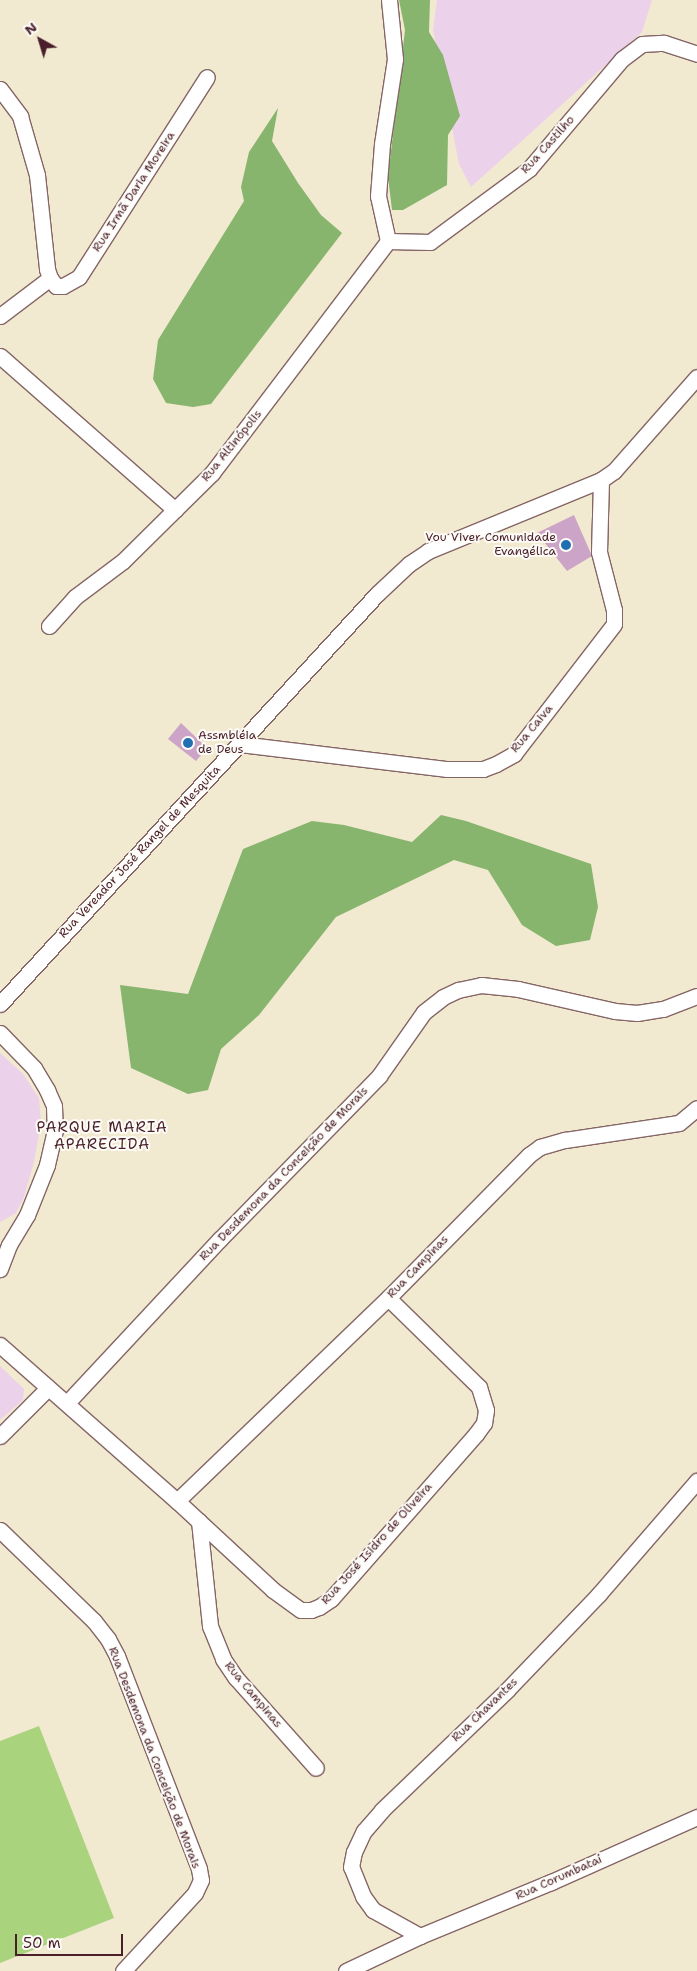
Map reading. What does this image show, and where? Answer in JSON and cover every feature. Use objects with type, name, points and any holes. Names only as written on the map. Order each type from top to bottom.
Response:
[{"type":"street","points":[[388,241],[378,196],[382,144],[395,59],[390,0]]},
{"type":"street","name":"Rua Castilho","points":[[388,241],[430,242],[529,169],[622,59],[642,44],[664,43],[697,54]]},
{"type":"street","name":"Rua Irmã Daria Moreira","points":[[50,278],[56,286],[63,286],[79,277],[207,77]]},
{"type":"street","points":[[0,89],[20,116],[37,175],[47,268],[50,278],[0,316]]},
{"type":"street","name":"Rua Altinópolis","points":[[49,626],[75,597],[123,561],[212,473],[388,241]]},
{"type":"street","points":[[0,356],[175,510]]},
{"type":"street","name":"Rua Vereador José Rangel de Mesquita","points":[[0,1004],[376,594],[409,564],[428,550],[601,480],[614,472],[697,377]]},
{"type":"street","name":"Rua Caiva","points":[[240,744],[447,769],[483,768],[496,764],[514,754],[614,624],[614,610],[599,552],[601,480]]},
{"type":"street","name":"Rua Desdemona da Conceição de Morais","points":[[67,1403],[220,1239],[379,1076],[424,1012],[458,990],[481,986],[518,989],[615,1011],[637,1013],[663,1009],[697,996]]},
{"type":"street","points":[[0,1033],[34,1068],[54,1106],[55,1130],[47,1165],[27,1215],[5,1241],[0,1269]]},
{"type":"street","name":"Rua Campinas","points":[[177,1501],[388,1298],[521,1162],[540,1147],[565,1140],[679,1123],[697,1108]]},
{"type":"street","name":"Rua José Isidro de Oliveira","points":[[0,1345],[177,1501],[285,1600],[301,1610],[311,1610],[331,1598],[484,1423],[486,1410],[479,1387],[388,1298]]},
{"type":"street","points":[[0,1436],[48,1388]]},
{"type":"street","name":"Rua Chavantes","points":[[420,1936],[373,1910],[363,1896],[351,1867],[354,1852],[364,1831],[382,1810],[507,1690],[599,1594],[697,1481]]},
{"type":"street","name":"Rua Campinas","points":[[199,1522],[210,1626],[220,1653],[236,1678],[316,1768]]},
{"type":"street","name":"Rua Desdemona da Conceição de Morais","points":[[0,1530],[94,1620],[108,1639],[117,1656],[199,1869],[200,1880],[195,1892],[123,1971]]},
{"type":"street","name":"Rua Corumbataí","points":[[346,1971],[420,1936],[551,1882],[697,1817]]},
{"type":"shaded area","points":[[437,0],[652,0],[642,32],[471,187],[459,164],[433,30]]},
{"type":"shaded area","points":[[0,1053],[23,1074],[39,1098],[41,1123],[34,1162],[24,1197],[16,1213],[0,1222]]},
{"type":"shaded area","points":[[0,1366],[24,1389],[23,1400],[0,1420]]},
{"type":"green space","points":[[399,0],[430,0],[429,32],[443,55],[460,116],[448,135],[447,185],[403,210],[392,210],[388,177],[405,30]]},
{"type":"green space","points":[[278,108],[272,141],[298,183],[321,215],[342,233],[211,404],[193,407],[166,403],[153,379],[158,340],[244,201],[241,187],[249,152]]},
{"type":"green space","points":[[441,815],[466,821],[591,864],[598,907],[590,940],[556,946],[522,925],[488,870],[454,860],[336,917],[259,1015],[221,1049],[208,1090],[188,1094],[131,1068],[120,985],[188,994],[243,849],[312,821],[344,825],[412,842]]},
{"type":"green space","points":[[39,1726],[114,1918],[0,1963],[0,1741]]},
{"type":"building","name":"Vou Viver Comunidade Evangélica","points":[[574,515],[592,556],[567,571],[537,533]]},
{"type":"building","name":"Assmbléia de Deus","points":[[181,723],[207,748],[196,761],[168,739]]},
{"type":"place","name":"Vou Viver Comunidade Evangélica","points":[[566,545]]},
{"type":"place","name":"Assmbléia de Deus","points":[[188,743]]},
{"type":"district","name":"PARQUE MARIA APARECIDA","points":[[102,1136]]}]
